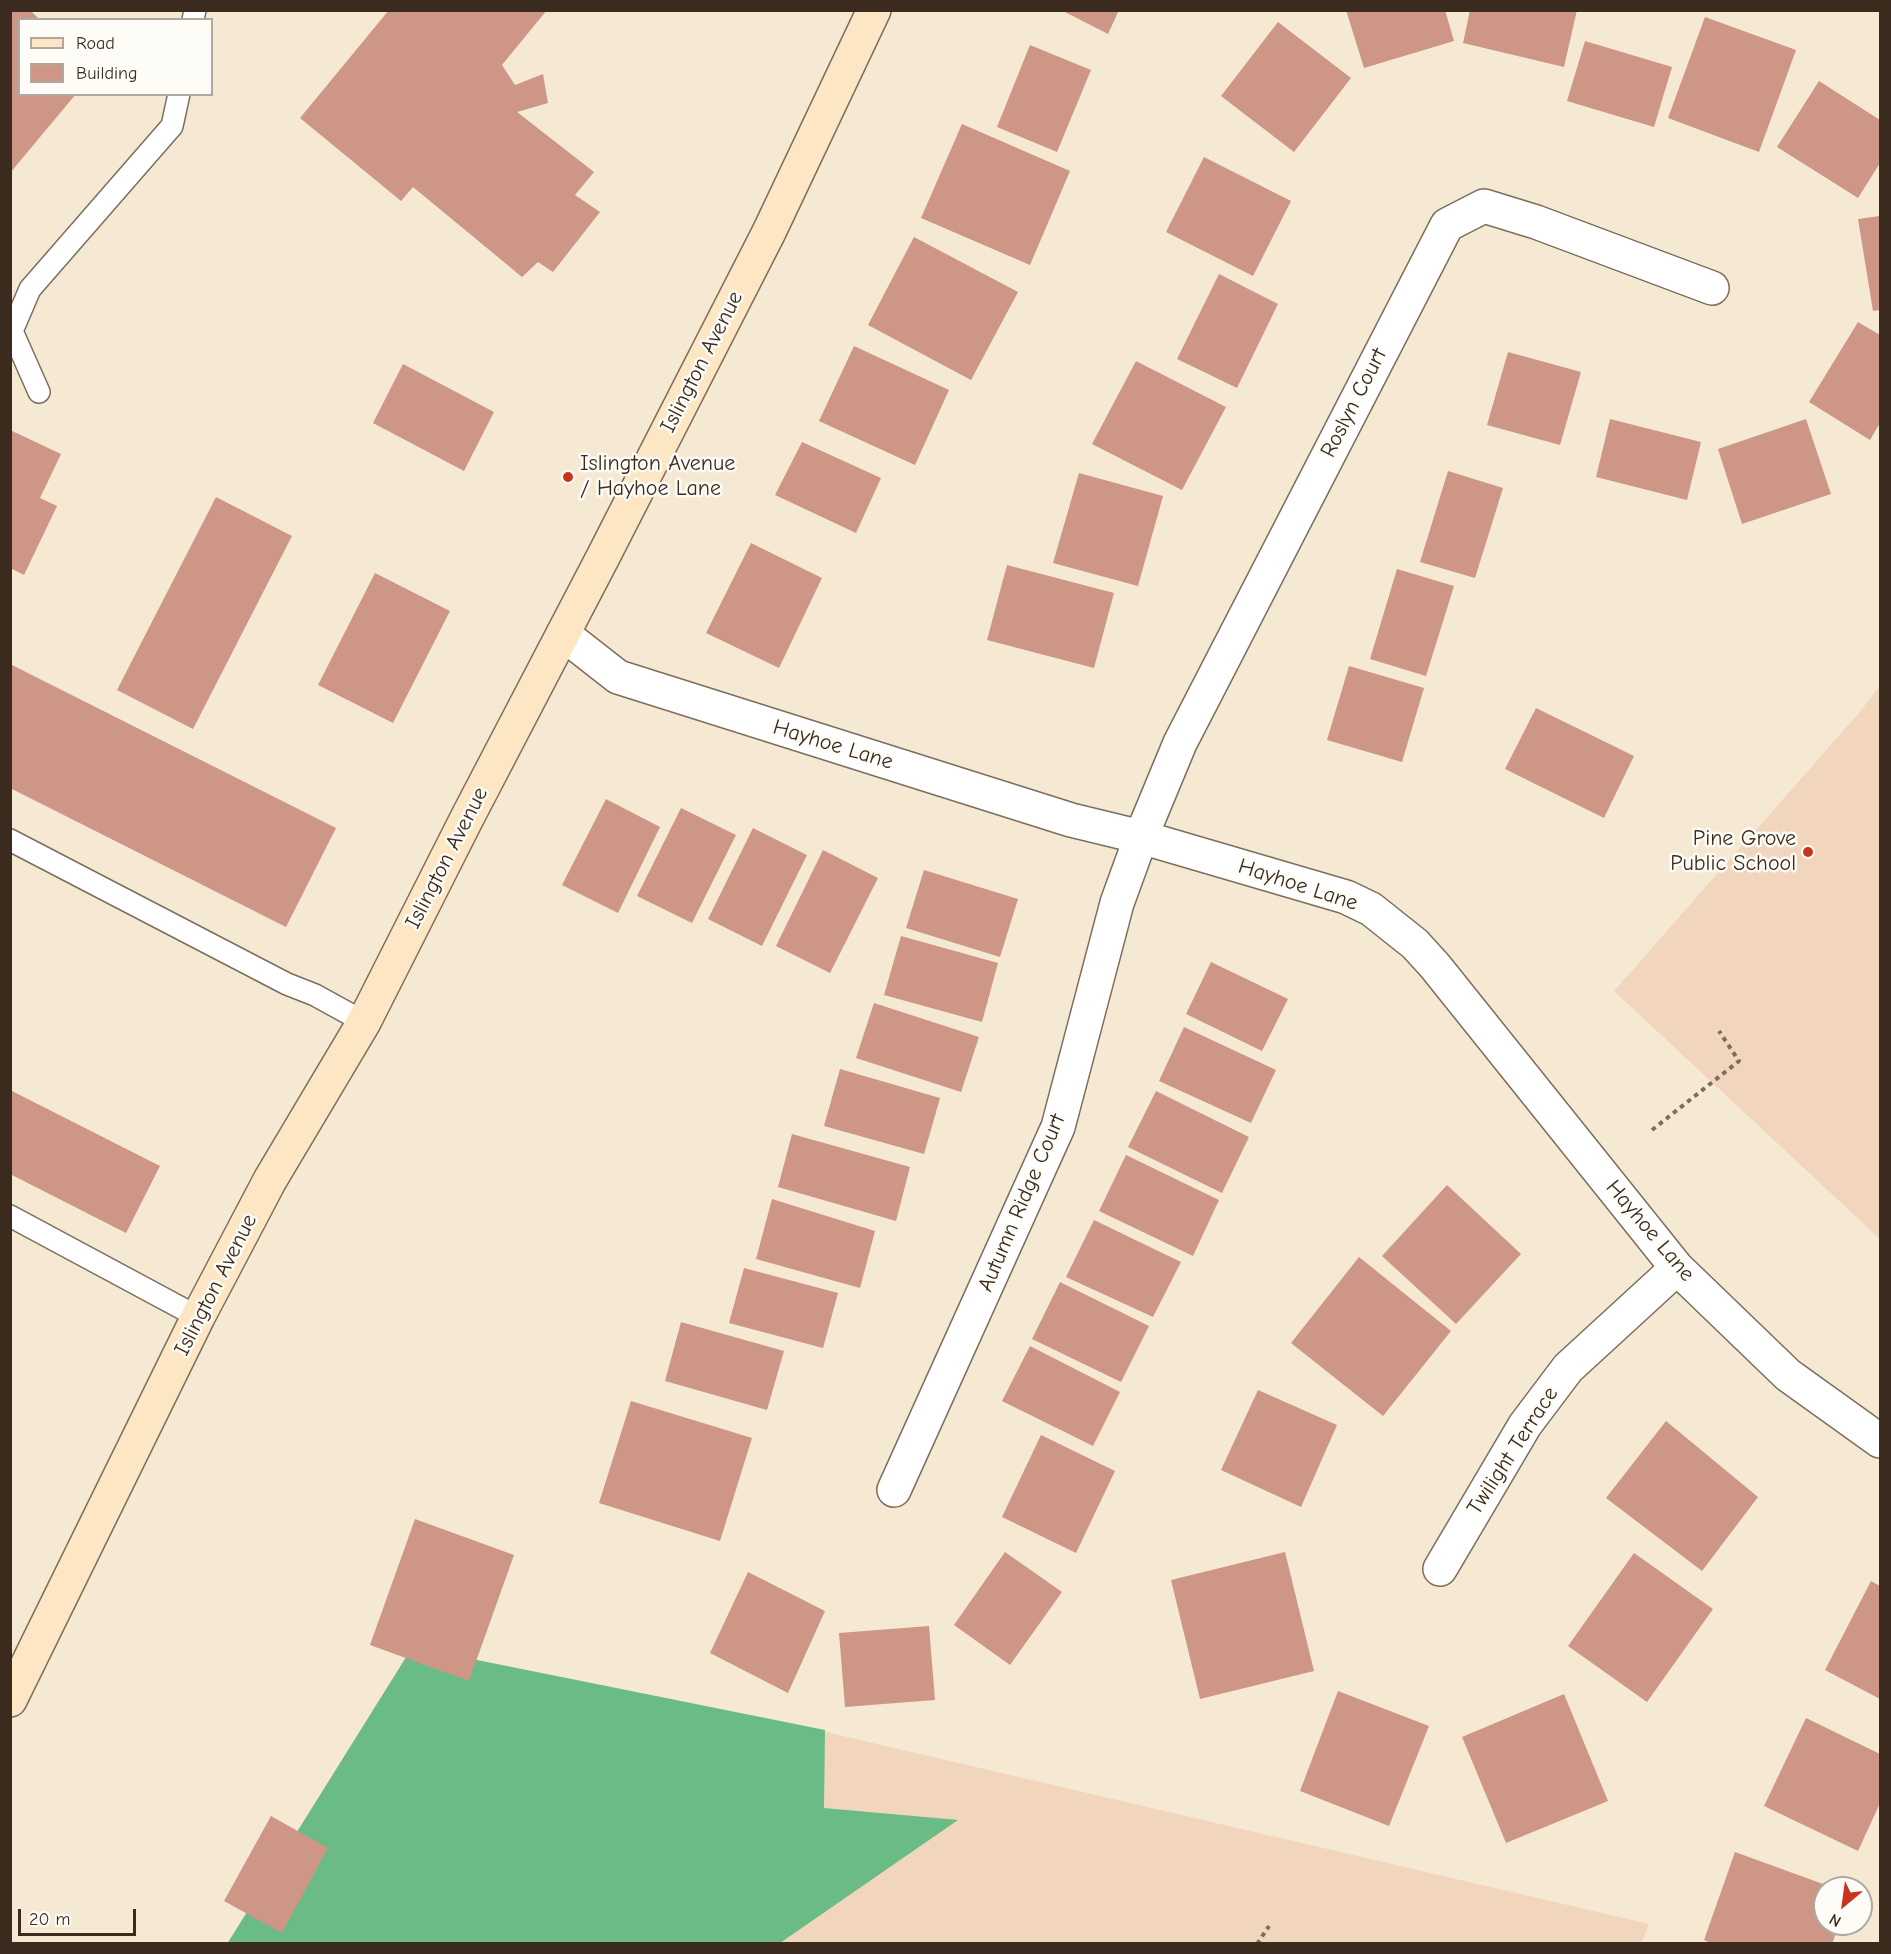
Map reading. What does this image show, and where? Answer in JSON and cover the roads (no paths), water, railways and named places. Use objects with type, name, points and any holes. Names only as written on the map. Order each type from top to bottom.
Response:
[{"type":"main road","name":"Islington Avenue","points":[[10,1700],[198,1317],[270,1180],[364,1022],[769,232],[874,10]]},
{"type":"street","name":"Roslyn Court","points":[[1141,837],[1180,743],[1447,225],[1484,206],[1536,222],[1713,288]]},
{"type":"street","name":"Hayhoe Lane","points":[[562,634],[618,677],[1059,816],[1141,837],[1346,897],[1371,909],[1415,944],[1435,966],[1677,1268],[1788,1375],[1881,1442]]},
{"type":"street","name":"Autumn Ridge Court","points":[[894,1490],[1058,1127],[1117,903],[1141,837]]},
{"type":"street","name":"Twilight Terrace","points":[[1440,1569],[1525,1425],[1568,1368],[1677,1268]]},
{"type":"lane","points":[[39,392],[12,331],[30,289],[172,126],[179,96]]},
{"type":"lane","points":[[10,840],[364,1022]]},
{"type":"lane","points":[[10,1216],[198,1317]]},
{"type":"place","name":"Islington Avenue / Hayhoe Lane","points":[[568,477]]},
{"type":"place","name":"Pine Grove Public School","points":[[1808,852]]}]
